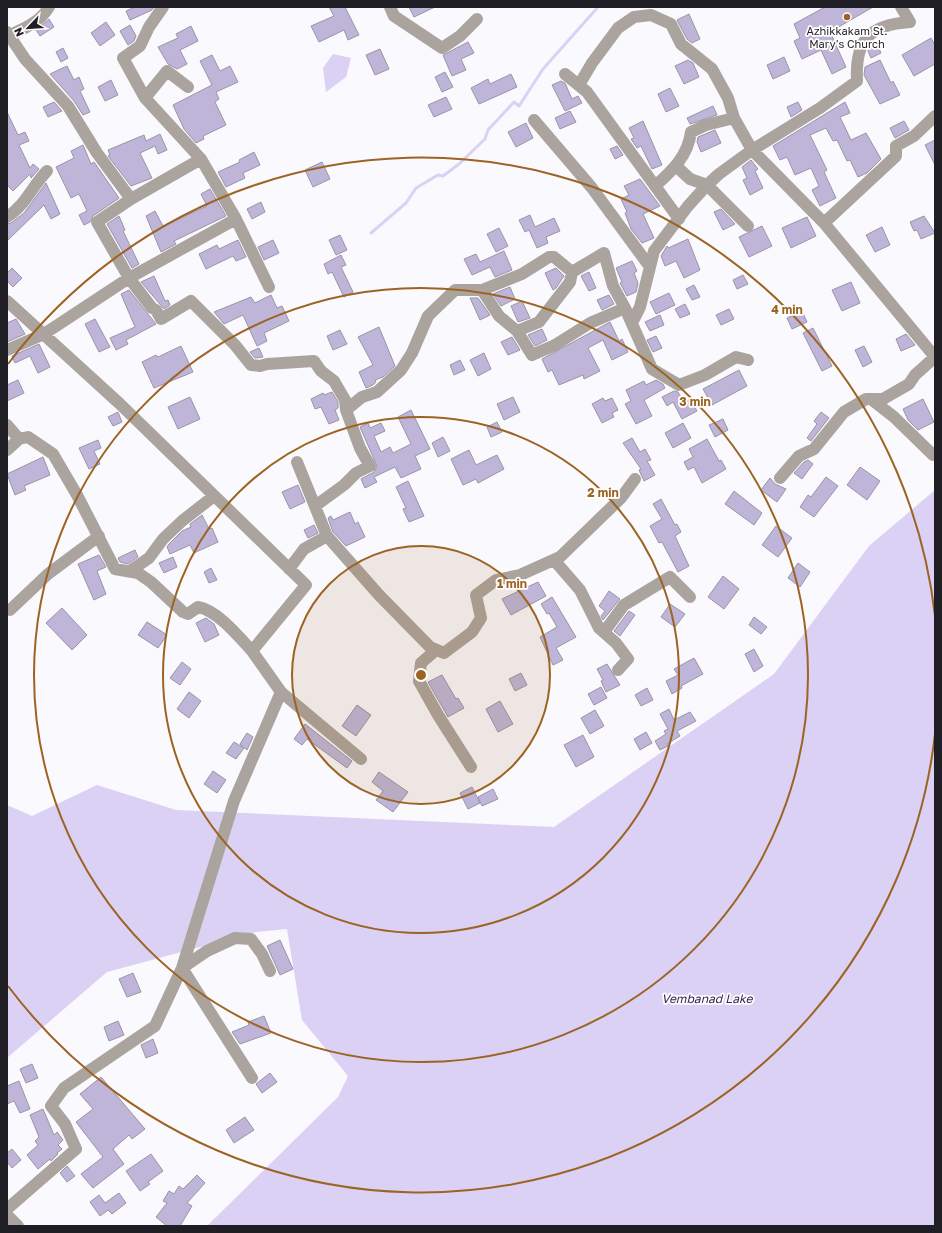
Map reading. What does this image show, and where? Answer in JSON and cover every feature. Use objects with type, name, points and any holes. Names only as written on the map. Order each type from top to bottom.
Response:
[{"type":"street","points":[[49,7],[43,17],[26,28],[8,34],[26,59],[68,106],[97,152],[131,199]]},
{"type":"street","points":[[164,7],[149,27],[140,46],[122,58],[145,98],[201,159],[236,219],[269,287]]},
{"type":"street","points":[[390,7],[394,16],[442,48],[460,36],[477,19]]},
{"type":"street","points":[[632,323],[640,307],[654,251],[707,185],[719,174],[752,150],[820,108],[857,81],[856,64],[861,44],[873,33],[893,23],[910,22],[901,7]]},
{"type":"street","points":[[579,85],[592,63],[618,28],[634,17],[651,15],[671,24],[681,44],[712,69],[728,98],[734,118],[752,150],[824,223],[935,357],[915,375],[909,384],[883,399],[866,399],[844,412],[814,449],[799,456],[780,478]]},
{"type":"street","points":[[145,98],[167,71],[188,87]]},
{"type":"street","points":[[566,74],[587,92],[679,219]]},
{"type":"street","points":[[824,223],[896,156],[896,146],[914,136],[935,116]]},
{"type":"street","points":[[655,186],[676,166],[689,143],[691,132],[706,125],[734,118]]},
{"type":"street","points":[[534,120],[592,188],[650,267]]},
{"type":"street","points":[[201,159],[131,199],[96,222],[129,278],[161,319],[191,301],[235,345],[250,365],[260,366],[267,364],[314,361],[321,371],[334,381],[345,400],[346,410],[370,466],[356,473],[344,485],[315,506]]},
{"type":"street","points":[[676,166],[690,179],[707,185],[748,226]]},
{"type":"street","points":[[7,217],[16,211],[47,171]]},
{"type":"street","points":[[7,350],[44,334],[129,278],[236,219]]},
{"type":"street","points":[[517,331],[538,322],[570,282],[572,272],[604,253],[613,286],[625,308],[652,369],[679,385],[705,375],[736,357],[748,360]]},
{"type":"street","points":[[346,410],[362,397],[378,392],[401,370],[412,353],[428,316],[455,290],[482,290],[522,274],[549,257],[554,257],[572,272]]},
{"type":"street","points":[[482,290],[499,316],[517,331],[532,355],[555,345],[590,323],[625,308]]},
{"type":"street","points":[[7,301],[120,404],[306,585],[252,651]]},
{"type":"street","points":[[871,399],[894,417],[933,454]]},
{"type":"street","points":[[7,425],[19,439]]},
{"type":"street","points":[[7,450],[19,439],[28,437],[53,454],[100,536],[112,566],[120,571],[138,573],[151,582],[183,612],[188,614],[198,607],[209,612],[232,630],[252,651],[281,692],[361,759]]},
{"type":"street","points":[[298,462],[327,536],[379,595],[430,647],[444,653],[472,632],[481,618],[476,595],[496,580],[520,575],[560,557],[621,498],[635,479]]},
{"type":"street","points":[[130,571],[149,558],[163,539],[182,521],[214,496]]},
{"type":"street","points":[[10,610],[48,574],[100,536]]},
{"type":"street","points":[[289,569],[304,549],[327,536]]},
{"type":"street","points":[[554,560],[580,590],[599,628],[616,643],[628,659],[618,670]]},
{"type":"street","points":[[604,632],[624,605],[670,577],[690,597]]},
{"type":"street","points":[[436,650],[421,663],[419,681],[438,715],[471,767]]},
{"type":"street","points":[[7,1209],[76,1149],[65,1124],[51,1106],[64,1088],[155,1026],[182,968],[234,801],[281,692]]},
{"type":"street","points":[[182,968],[207,951],[235,938],[251,939],[262,954],[270,971]]},
{"type":"street","points":[[182,968],[252,1078]]},
{"type":"street","points":[[7,1215],[18,1226]]},
{"type":"water","points":[[333,54],[351,58],[346,77],[326,92],[323,68]]},
{"type":"water","name":"Vembanad Lake","points":[[935,490],[935,1226],[207,1226],[338,1097],[348,1076],[302,1020],[287,929],[256,932],[107,972],[7,1058],[7,805],[32,816],[97,785],[176,810],[554,827],[774,674],[869,546]]},
{"type":"building","points":[[135,7],[154,7],[152,10],[130,20],[126,11]]},
{"type":"building","points":[[329,7],[345,7],[359,35],[348,40],[344,30],[319,42],[311,26],[334,16]]},
{"type":"building","points":[[409,7],[435,7],[414,17]]},
{"type":"building","points":[[825,7],[873,7],[830,32],[846,67],[832,74],[821,50],[802,59],[794,41],[800,38],[794,24]]},
{"type":"building","points":[[689,14],[700,39],[692,43],[687,39],[677,20]]},
{"type":"building","points":[[49,19],[54,27],[40,36],[36,30]]},
{"type":"building","points":[[106,22],[115,35],[100,46],[91,33]]},
{"type":"building","points":[[130,25],[136,36],[134,41],[128,45],[120,31]]},
{"type":"building","points":[[191,26],[198,41],[180,50],[187,64],[177,69],[168,64],[158,47],[178,38],[176,34]]},
{"type":"building","points":[[931,38],[935,45],[935,64],[914,76],[902,55]]},
{"type":"building","points":[[468,42],[474,53],[461,59],[466,70],[452,76],[443,55]]},
{"type":"building","points":[[876,42],[881,53],[871,58],[868,51],[872,44]]},
{"type":"building","points":[[63,48],[68,58],[61,62],[56,52]]},
{"type":"building","points":[[380,49],[389,69],[375,75],[366,55]]},
{"type":"building","points":[[212,55],[220,71],[230,66],[238,82],[216,92],[219,99],[215,102],[226,125],[203,136],[204,139],[196,143],[184,129],[173,105],[212,85],[200,61]]},
{"type":"building","points":[[784,57],[790,71],[773,79],[767,65]]},
{"type":"building","points":[[688,60],[693,63],[699,77],[684,84],[675,66]]},
{"type":"building","points":[[880,60],[891,83],[893,81],[900,95],[880,104],[864,75],[865,67]]},
{"type":"building","points":[[67,66],[74,80],[79,77],[84,89],[80,91],[90,112],[83,115],[74,101],[50,74]]},
{"type":"building","points":[[445,72],[453,87],[442,92],[435,77]]},
{"type":"building","points":[[511,74],[517,87],[479,104],[471,88],[488,79],[490,84]]},
{"type":"building","points":[[111,80],[118,95],[105,101],[98,87]]},
{"type":"building","points":[[561,81],[565,83],[572,99],[578,96],[582,103],[565,111],[552,85]]},
{"type":"building","points":[[670,88],[679,106],[666,112],[658,94]]},
{"type":"building","points":[[446,97],[452,109],[434,117],[428,105]]},
{"type":"building","points":[[54,102],[62,111],[48,117],[43,107]]},
{"type":"building","points":[[798,102],[802,110],[791,117],[787,107]]},
{"type":"building","points":[[845,102],[850,113],[840,117],[851,140],[866,133],[881,159],[867,173],[858,177],[850,160],[847,161],[837,140],[833,141],[826,128],[810,135],[827,170],[824,172],[836,198],[820,206],[812,190],[819,186],[811,168],[795,175],[787,157],[780,160],[773,146]]},
{"type":"building","points":[[713,106],[717,115],[690,124],[687,118]]},
{"type":"building","points":[[570,111],[576,122],[560,129],[555,118]]},
{"type":"building","points":[[7,112],[18,135],[25,132],[29,141],[19,145],[30,168],[33,164],[39,169],[31,178],[30,174],[13,191],[7,185]]},
{"type":"building","points":[[643,121],[662,165],[652,169],[641,146],[637,148],[631,139],[634,138],[629,128]]},
{"type":"building","points":[[904,121],[909,130],[895,138],[890,128]]},
{"type":"building","points":[[526,123],[533,138],[516,147],[508,132]]},
{"type":"building","points":[[715,130],[721,143],[701,152],[697,142],[698,137]]},
{"type":"building","points":[[160,134],[167,150],[158,154],[155,146],[140,153],[152,178],[131,186],[108,156],[110,155],[108,150],[144,135],[146,141]]},
{"type":"building","points":[[935,140],[935,165],[925,145]]},
{"type":"building","points":[[83,145],[91,164],[94,162],[119,198],[93,216],[90,222],[84,225],[79,215],[87,211],[79,194],[71,198],[56,167],[74,158],[71,151]]},
{"type":"building","points":[[617,146],[623,155],[615,159],[610,149]]},
{"type":"building","points":[[254,152],[260,165],[243,173],[245,178],[226,187],[218,172],[240,162],[239,160]]},
{"type":"building","points":[[751,160],[758,169],[755,171],[763,188],[750,195],[743,180],[747,178],[742,167]]},
{"type":"building","points":[[322,162],[330,179],[313,187],[305,170]]},
{"type":"building","points":[[640,179],[660,206],[643,214],[654,238],[642,243],[631,229],[625,213],[627,212],[621,199],[629,195],[624,186]]},
{"type":"building","points":[[46,183],[60,214],[51,219],[44,205],[7,241],[7,224],[11,223],[24,213]]},
{"type":"building","points":[[210,189],[226,216],[174,241],[176,244],[161,252],[146,216],[155,211],[163,226],[207,206],[201,194]]},
{"type":"building","points":[[261,202],[265,212],[252,219],[247,209]]},
{"type":"building","points":[[721,209],[735,224],[723,230],[714,212]]},
{"type":"building","points":[[530,215],[535,227],[554,218],[560,231],[546,237],[548,243],[537,248],[529,230],[525,232],[519,220]]},
{"type":"building","points":[[119,216],[125,230],[123,231],[139,264],[132,268],[107,224]]},
{"type":"building","points":[[924,216],[935,233],[921,239],[917,230],[914,231],[910,222]]},
{"type":"building","points":[[807,217],[816,236],[791,248],[782,228]]},
{"type":"building","points":[[762,226],[772,246],[749,257],[739,237]]},
{"type":"building","points":[[882,227],[890,245],[875,252],[866,235]]},
{"type":"building","points":[[499,228],[508,246],[496,252],[487,234]]},
{"type":"building","points":[[340,235],[347,250],[336,255],[329,240]]},
{"type":"building","points":[[688,239],[700,270],[684,278],[676,261],[665,266],[661,256],[667,246],[668,248]]},
{"type":"building","points":[[238,240],[246,257],[236,261],[233,256],[206,269],[199,254],[217,245],[219,249]]},
{"type":"building","points":[[273,240],[279,253],[264,260],[258,247]]},
{"type":"building","points":[[504,251],[512,270],[495,277],[490,267],[472,275],[464,259],[476,254],[480,262]]},
{"type":"building","points":[[341,255],[346,265],[341,267],[353,292],[344,297],[332,272],[328,274],[324,264]]},
{"type":"building","points":[[632,261],[637,271],[634,273],[638,283],[636,292],[627,296],[620,283],[622,282],[616,268]]},
{"type":"building","points":[[12,268],[22,278],[13,287],[7,281],[7,273]]},
{"type":"building","points":[[556,268],[564,276],[553,290],[545,273]]},
{"type":"building","points":[[589,272],[596,288],[589,291],[581,276]]},
{"type":"building","points":[[743,275],[748,284],[737,289],[733,280]]},
{"type":"building","points":[[154,276],[165,301],[168,300],[170,305],[164,309],[141,282]]},
{"type":"building","points":[[851,282],[860,303],[842,311],[832,290]]},
{"type":"building","points":[[694,285],[700,297],[692,300],[686,289]]},
{"type":"building","points":[[510,287],[515,299],[501,306],[493,294]]},
{"type":"building","points":[[129,290],[156,324],[126,340],[128,344],[116,350],[110,338],[135,327],[121,294]]},
{"type":"building","points":[[669,293],[675,305],[656,314],[650,302]]},
{"type":"building","points":[[271,295],[277,308],[282,306],[289,321],[264,333],[267,341],[257,346],[243,315],[224,324],[214,312],[251,297],[255,303]]},
{"type":"building","points":[[609,295],[614,304],[602,310],[597,300]]},
{"type":"building","points":[[470,298],[478,298],[490,315],[480,320]]},
{"type":"building","points":[[522,301],[530,318],[518,322],[511,306]]},
{"type":"building","points":[[685,304],[690,314],[680,318],[675,309]]},
{"type":"building","points":[[729,309],[734,319],[721,325],[716,315]]},
{"type":"building","points":[[802,311],[807,322],[792,329],[787,318]]},
{"type":"building","points":[[660,315],[664,325],[650,331],[645,322]]},
{"type":"building","points":[[16,319],[25,334],[7,342],[7,323]]},
{"type":"building","points":[[95,319],[110,347],[99,352],[85,324]]},
{"type":"building","points":[[610,322],[619,341],[622,339],[628,352],[612,360],[603,340],[588,348],[600,371],[584,379],[583,375],[559,385],[552,370],[548,372],[542,359]]},
{"type":"building","points":[[379,327],[395,366],[383,377],[375,380],[376,382],[373,385],[366,388],[359,372],[373,365],[358,337]]},
{"type":"building","points":[[813,328],[832,366],[822,371],[803,333]]},
{"type":"building","points":[[542,329],[547,340],[535,346],[528,335]]},
{"type":"building","points":[[340,330],[347,344],[333,350],[327,336]]},
{"type":"building","points":[[906,334],[915,345],[901,351],[896,339]]},
{"type":"building","points":[[656,336],[662,348],[653,352],[647,340]]},
{"type":"building","points":[[512,337],[520,350],[508,355],[501,342]]},
{"type":"building","points":[[39,344],[50,367],[38,373],[30,356],[15,363],[12,356]]},
{"type":"building","points":[[181,346],[193,372],[154,388],[142,362],[156,355],[158,357]]},
{"type":"building","points":[[864,346],[872,362],[863,367],[855,350]]},
{"type":"building","points":[[259,348],[263,357],[255,358],[250,352]]},
{"type":"building","points":[[484,353],[491,369],[478,376],[470,360]]},
{"type":"building","points":[[460,360],[465,370],[454,375],[450,365]]},
{"type":"building","points":[[739,370],[747,386],[712,405],[703,389]]},
{"type":"building","points":[[18,380],[24,393],[7,401],[7,385]]},
{"type":"building","points":[[656,380],[663,384],[665,388],[644,400],[652,416],[636,424],[625,404],[631,401],[626,390],[644,381],[646,385]]},
{"type":"building","points":[[674,391],[678,392],[684,403],[690,399],[697,411],[682,419],[673,402],[667,406],[662,397]]},
{"type":"building","points":[[332,392],[338,402],[338,408],[335,410],[339,420],[329,424],[321,407],[315,409],[311,399],[323,393],[324,395]]},
{"type":"building","points":[[190,397],[200,419],[178,429],[168,407]]},
{"type":"building","points":[[513,397],[520,412],[504,420],[497,404]]},
{"type":"building","points":[[603,398],[605,401],[612,398],[618,410],[612,413],[614,417],[602,423],[592,404]]},
{"type":"building","points":[[923,399],[934,422],[918,430],[908,420],[903,409]]},
{"type":"building","points":[[411,410],[430,449],[415,456],[421,469],[401,478],[395,467],[374,477],[377,482],[365,488],[361,479],[374,472],[377,466],[360,427],[368,423],[370,428],[381,423],[385,431],[374,436],[381,452],[390,447],[393,453],[411,444],[398,417]]},
{"type":"building","points":[[118,412],[122,422],[113,426],[108,417]]},
{"type":"building","points":[[821,412],[829,418],[811,441],[807,438],[817,424],[814,421]]},
{"type":"building","points":[[723,419],[728,430],[715,437],[709,425]]},
{"type":"building","points":[[497,422],[502,432],[491,437],[487,427]]},
{"type":"building","points":[[683,423],[691,438],[673,448],[665,433]]},
{"type":"building","points":[[443,437],[450,451],[438,457],[432,443]]},
{"type":"building","points":[[632,438],[640,452],[645,449],[651,460],[647,461],[655,475],[644,481],[639,470],[641,469],[623,443]]},
{"type":"building","points":[[707,439],[719,461],[721,460],[726,469],[702,483],[694,467],[688,470],[684,462],[693,457],[689,449]]},
{"type":"building","points":[[98,440],[101,448],[94,451],[100,464],[89,469],[79,448]]},
{"type":"building","points":[[469,450],[476,465],[497,455],[504,469],[478,483],[476,479],[463,485],[451,459]]},
{"type":"building","points":[[43,457],[50,475],[24,486],[26,490],[15,495],[7,474]]},
{"type":"building","points":[[808,460],[813,464],[802,479],[794,473],[804,462]]},
{"type":"building","points":[[860,467],[880,481],[867,500],[847,485]]},
{"type":"building","points":[[826,477],[838,486],[814,517],[800,507],[808,495],[811,497]]},
{"type":"building","points":[[770,478],[775,484],[786,489],[777,502],[761,490]]},
{"type":"building","points":[[408,481],[424,516],[409,522],[403,509],[406,508],[396,487]]},
{"type":"building","points":[[298,485],[305,502],[290,509],[282,492]]},
{"type":"building","points":[[734,491],[762,513],[754,525],[725,504]]},
{"type":"building","points":[[661,499],[675,525],[677,524],[681,532],[675,536],[689,566],[678,572],[662,542],[659,543],[650,526],[662,519],[653,504]]},
{"type":"building","points":[[350,512],[355,524],[358,522],[365,537],[346,546],[333,532],[328,518],[331,516],[333,520]]},
{"type":"building","points":[[202,515],[209,529],[212,528],[218,542],[194,553],[190,545],[170,554],[167,547],[169,544],[182,531],[191,527],[190,524]]},
{"type":"building","points":[[314,525],[318,533],[308,538],[304,530]]},
{"type":"building","points":[[776,526],[792,538],[778,557],[762,545]]},
{"type":"building","points":[[135,550],[138,557],[128,564],[120,562],[118,558]]},
{"type":"building","points":[[99,555],[106,567],[97,571],[106,594],[94,600],[78,564]]},
{"type":"building","points":[[173,557],[177,567],[164,573],[159,563]]},
{"type":"building","points":[[798,563],[810,572],[800,587],[788,578]]},
{"type":"building","points":[[211,568],[217,580],[209,583],[204,572]]},
{"type":"building","points":[[723,576],[739,589],[724,609],[708,597]]},
{"type":"building","points":[[538,582],[546,596],[511,615],[502,599]]},
{"type":"building","points":[[609,591],[620,599],[603,620],[601,616],[605,611],[599,606]]},
{"type":"building","points":[[552,597],[576,637],[556,648],[563,660],[553,665],[540,637],[557,627],[549,613],[547,614],[541,604]]},
{"type":"building","points":[[670,604],[685,614],[675,627],[661,617]]},
{"type":"building","points":[[62,608],[87,635],[72,650],[46,623]]},
{"type":"building","points":[[629,611],[635,615],[620,636],[614,631]]},
{"type":"building","points":[[754,617],[767,627],[761,634],[749,625]]},
{"type":"building","points":[[206,618],[214,624],[219,635],[205,642],[196,623]]},
{"type":"building","points":[[147,622],[167,635],[158,648],[138,635]]},
{"type":"building","points":[[754,649],[763,666],[754,672],[745,654]]},
{"type":"building","points":[[694,658],[703,674],[681,686],[682,688],[672,694],[666,681],[678,675],[674,669]]},
{"type":"building","points":[[182,662],[191,669],[180,685],[170,678]]},
{"type":"building","points":[[607,664],[620,685],[606,692],[601,681],[603,680],[597,669]]},
{"type":"building","points":[[521,673],[527,685],[515,691],[509,679]]},
{"type":"building","points":[[442,675],[456,699],[458,698],[464,708],[448,717],[428,682]]},
{"type":"building","points":[[601,687],[607,698],[594,705],[588,694]]},
{"type":"building","points":[[647,688],[653,700],[641,706],[635,695]]},
{"type":"building","points":[[189,692],[201,701],[189,718],[177,709]]},
{"type":"building","points":[[500,701],[513,724],[498,732],[486,709]]},
{"type":"building","points":[[357,705],[371,715],[356,736],[342,726]]},
{"type":"building","points":[[669,709],[674,720],[690,712],[696,721],[677,731],[680,736],[667,744],[668,746],[660,750],[655,741],[666,734],[664,731],[668,729],[660,714]]},
{"type":"building","points":[[595,710],[604,726],[590,734],[581,718]]},
{"type":"building","points":[[305,724],[352,761],[347,768],[307,739],[302,745],[294,739]]},
{"type":"building","points":[[646,732],[652,743],[640,750],[634,739]]},
{"type":"building","points":[[247,733],[253,737],[247,750],[240,744]]},
{"type":"building","points":[[583,735],[594,757],[576,767],[564,745]]},
{"type":"building","points":[[234,742],[244,748],[236,759],[226,753]]},
{"type":"building","points":[[213,771],[226,780],[217,793],[204,784]]},
{"type":"building","points":[[379,772],[408,792],[393,812],[376,800],[383,791],[372,782]]},
{"type":"building","points":[[472,787],[480,803],[468,809],[460,793]]},
{"type":"building","points":[[493,789],[498,799],[482,806],[478,797]]},
{"type":"building","points":[[280,940],[293,969],[280,975],[267,946]]},
{"type":"building","points":[[133,973],[141,992],[127,997],[119,979]]},
{"type":"building","points":[[264,1016],[271,1033],[240,1044],[232,1032],[249,1025],[248,1022]]},
{"type":"building","points":[[118,1021],[124,1035],[109,1041],[104,1027]]},
{"type":"building","points":[[153,1039],[158,1053],[146,1058],[141,1045]]},
{"type":"building","points":[[32,1064],[38,1078],[26,1083],[20,1069]]},
{"type":"building","points":[[270,1073],[277,1082],[262,1093],[256,1084]]},
{"type":"building","points":[[101,1077],[145,1129],[132,1139],[129,1135],[113,1149],[124,1164],[93,1188],[81,1174],[103,1157],[76,1122],[93,1109],[80,1094]]},
{"type":"building","points":[[19,1081],[30,1109],[20,1113],[14,1101],[7,1104],[7,1086]]},
{"type":"building","points":[[43,1109],[54,1135],[57,1132],[63,1140],[58,1145],[62,1149],[57,1153],[58,1154],[51,1161],[50,1159],[38,1169],[27,1155],[38,1145],[35,1141],[39,1137],[30,1115]]},
{"type":"building","points":[[245,1117],[254,1130],[234,1143],[226,1130]]},
{"type":"building","points":[[12,1149],[21,1160],[12,1168],[7,1162],[7,1153]]},
{"type":"building","points":[[151,1154],[163,1171],[148,1182],[150,1184],[140,1191],[126,1171]]},
{"type":"building","points":[[67,1166],[75,1176],[67,1182],[60,1173]]},
{"type":"building","points":[[197,1175],[205,1183],[187,1203],[192,1206],[180,1226],[167,1226],[156,1217],[167,1203],[163,1201],[169,1191],[174,1194],[179,1186],[183,1189]]},
{"type":"building","points":[[119,1193],[126,1203],[112,1214],[108,1210],[100,1216],[90,1202],[99,1195],[105,1203]]},
{"type":"waterway","points":[[371,233],[406,203],[416,188],[438,175],[443,176],[459,164],[485,139],[488,130],[514,102],[519,106],[543,69],[598,7]]},
{"type":"place","name":"Azhikkakam St. Mary's Church","points":[[847,17]]}]
